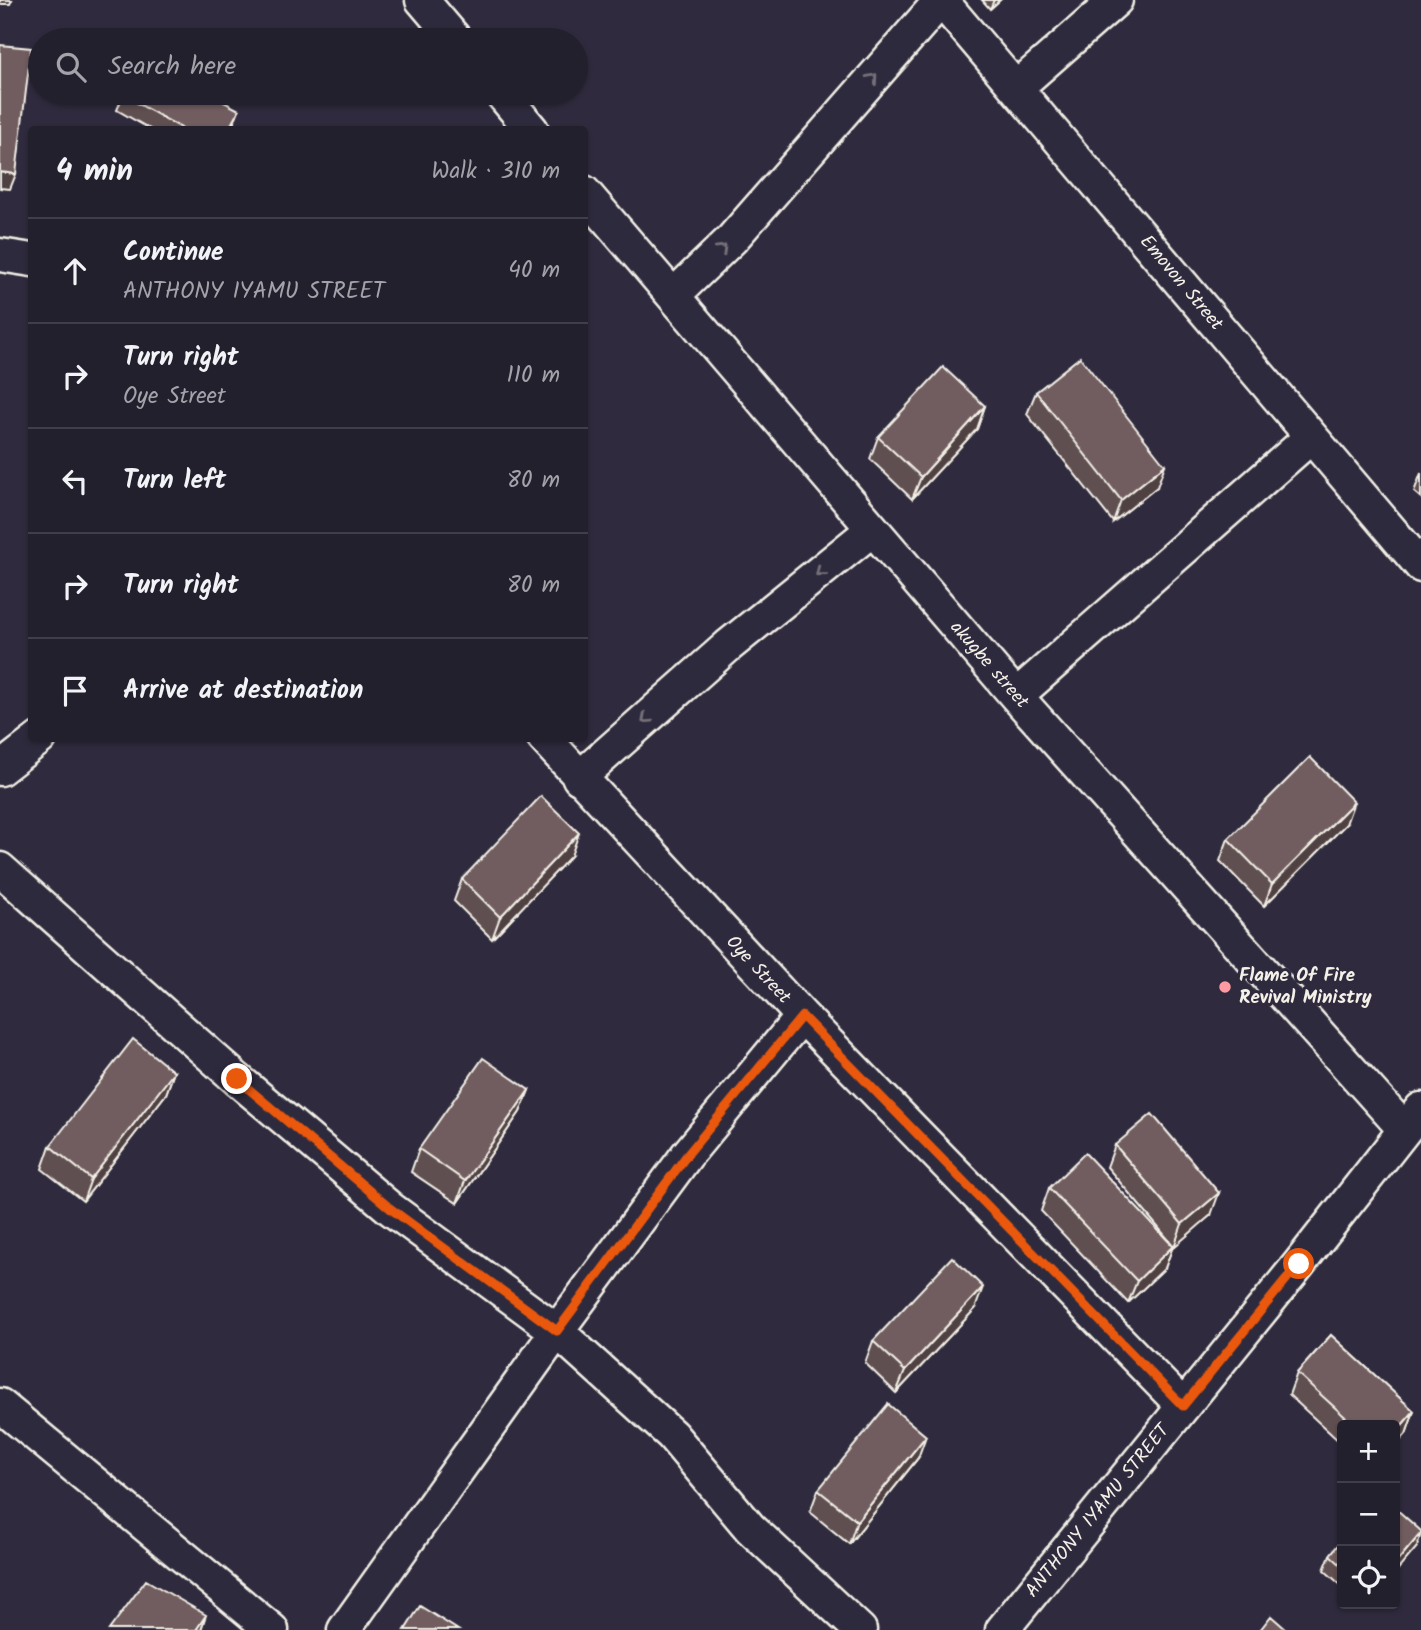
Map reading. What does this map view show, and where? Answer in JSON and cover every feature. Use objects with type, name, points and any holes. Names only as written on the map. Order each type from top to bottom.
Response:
[{"type":"street","points":[[422,0],[446,28]]},
{"type":"street","points":[[673,296],[732,239],[941,0]]},
{"type":"street","name":"Emovon Street","points":[[941,0],[1421,566]]},
{"type":"street","points":[[1016,88],[1116,0]]},
{"type":"street","points":[[510,105],[529,126]]},
{"type":"street","name":"akugbe street","points":[[588,197],[1016,696],[1412,1119]]},
{"type":"street","points":[[0,255],[28,259]]},
{"type":"street","points":[[1016,696],[1311,437]]},
{"type":"street","points":[[579,778],[728,646],[873,529]]},
{"type":"street","points":[[0,769],[35,742]]},
{"type":"street","name":"Oye Street","points":[[548,742],[802,1016],[1183,1406]]},
{"type":"street","points":[[0,869],[237,1079],[391,1209],[557,1331],[671,1435],[750,1528],[860,1630]]},
{"type":"street","points":[[344,1630],[557,1331],[687,1155],[802,1016]]},
{"type":"street","name":"ANTHONY IYAMU STREET","points":[[1002,1630],[1299,1264],[1412,1119]]},
{"type":"street","points":[[0,1405],[272,1630]]},
{"type":"building","points":[[0,45],[28,48],[28,73],[16,174],[0,172]]},
{"type":"building","points":[[141,105],[230,105],[239,110],[230,126],[178,126]]},
{"type":"building","points":[[1080,357],[1165,465],[1121,500],[1036,392]]},
{"type":"building","points":[[943,367],[985,406],[921,477],[878,437]]},
{"type":"building","points":[[1310,757],[1354,802],[1272,884],[1228,839]]},
{"type":"building","points":[[541,796],[579,833],[500,917],[462,879]]},
{"type":"building","points":[[133,1039],[174,1072],[91,1179],[50,1146]]},
{"type":"building","points":[[483,1058],[529,1090],[465,1181],[419,1149]]},
{"type":"building","points":[[1152,1114],[1219,1193],[1182,1224],[1115,1145]]},
{"type":"building","points":[[1085,1153],[1173,1246],[1137,1281],[1049,1188]]},
{"type":"building","points":[[952,1257],[983,1287],[905,1371],[873,1341]]},
{"type":"building","points":[[1331,1335],[1414,1411],[1400,1427],[1400,1420],[1349,1420],[1297,1373]]},
{"type":"building","points":[[888,1404],[926,1436],[857,1521],[818,1490]]},
{"type":"building","points":[[1400,1512],[1421,1533],[1400,1558]]},
{"type":"building","points":[[1337,1546],[1337,1561],[1330,1555]]},
{"type":"building","points":[[146,1580],[206,1615],[196,1630],[109,1630]]},
{"type":"building","points":[[420,1606],[458,1630],[405,1630]]},
{"type":"building","points":[[1271,1616],[1287,1630],[1260,1630]]},
{"type":"place","name":"Flame Of Fire Revival Ministry","points":[[1225,987]]},
{"type":"route","points":[[237,1079],[391,1209],[557,1331],[687,1155],[802,1016],[1183,1406],[1299,1264]]}]
